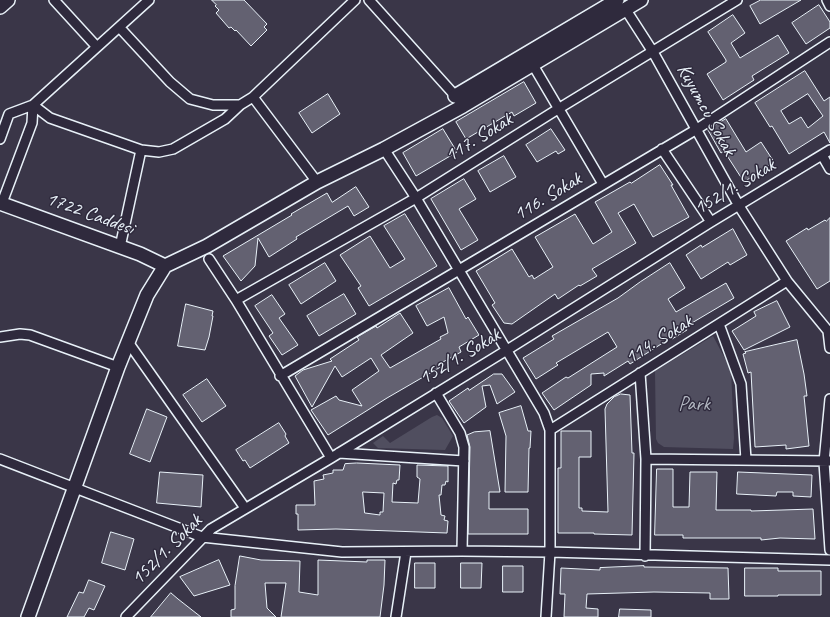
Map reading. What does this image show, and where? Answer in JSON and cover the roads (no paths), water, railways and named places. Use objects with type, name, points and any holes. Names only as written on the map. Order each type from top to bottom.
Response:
[{"type":"street","points":[[0,7],[8,0]]},
{"type":"street","points":[[54,0],[97,47]]},
{"type":"street","points":[[0,139],[9,114],[32,106],[120,28],[149,0]]},
{"type":"street","points":[[32,106],[50,118],[141,150],[159,152],[173,149],[225,119],[240,105],[253,97],[355,0]]},
{"type":"street","points":[[369,0],[463,106]]},
{"type":"street","points":[[455,96],[616,0]]},
{"type":"street","points":[[28,617],[118,367],[147,295],[165,266],[207,246],[317,182],[384,149],[463,106],[641,0]]},
{"type":"street","name":"117. Sokak","points":[[236,300],[416,198],[558,109],[737,0]]},
{"type":"street","points":[[826,0],[830,6]]},
{"type":"street","name":"Kuyumcu Sokak","points":[[626,10],[653,52],[740,206],[787,282],[828,331],[830,348]]},
{"type":"street","points":[[120,28],[170,82],[190,99],[213,105],[240,105]]},
{"type":"street","name":"116. Sokak","points":[[280,376],[696,129],[830,42]]},
{"type":"street","points":[[533,65],[603,184]]},
{"type":"street","points":[[253,97],[317,182]]},
{"type":"street","points":[[1,203],[32,123],[32,106]]},
{"type":"street","points":[[384,149],[416,198],[508,350],[544,413],[550,430],[550,552],[546,617]]},
{"type":"street","points":[[662,149],[711,222]]},
{"type":"street","points":[[120,246],[141,150]]},
{"type":"street","name":"152/1. Sokak","points":[[126,617],[211,529],[335,456],[508,350],[711,222],[740,206],[830,150]]},
{"type":"street","points":[[822,155],[830,169]]},
{"type":"street","name":"1722 Caddesi","points":[[1,203],[120,246],[165,266]]},
{"type":"street","points":[[209,259],[236,300],[280,376],[335,456],[464,461]]},
{"type":"street","name":"114. Sokak","points":[[550,430],[787,282]]},
{"type":"street","points":[[719,324],[741,384],[746,460]]},
{"type":"street","points":[[0,337],[20,334],[30,336],[118,367]]},
{"type":"street","points":[[128,342],[245,508]]},
{"type":"street","points":[[640,373],[646,459],[645,556]]},
{"type":"street","points":[[436,393],[460,433],[464,447],[462,551]]},
{"type":"street","points":[[830,399],[827,462],[830,550]]},
{"type":"street","points":[[0,459],[202,537],[342,552],[550,552],[645,556],[830,560]]},
{"type":"street","points":[[646,459],[827,462]]},
{"type":"street","points":[[396,617],[406,552]]},
{"type":"park label","name":"Park","points":[[694,405]]}]
